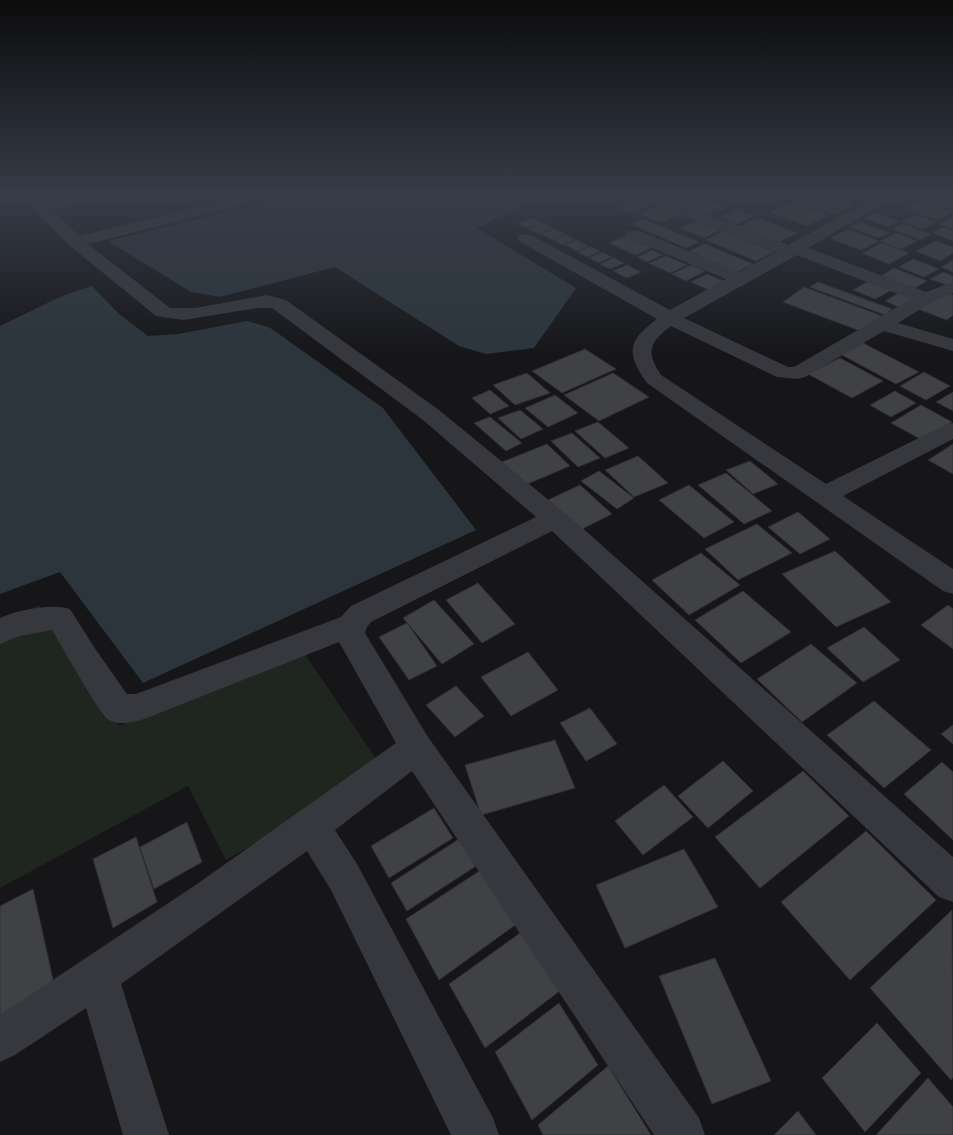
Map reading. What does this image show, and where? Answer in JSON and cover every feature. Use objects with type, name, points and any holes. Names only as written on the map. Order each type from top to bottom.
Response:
[{"type":"street","points":[[83,249],[115,276],[168,315],[187,315],[267,301],[279,304],[431,415],[554,519],[953,883]]},
{"type":"street","points":[[545,249],[670,318],[784,373],[792,375],[798,374],[926,298],[953,287]]},
{"type":"street","points":[[669,249],[740,279]]},
{"type":"street","points":[[791,249],[926,298]]},
{"type":"street","points":[[794,250],[670,318],[646,336],[640,351],[644,366],[654,379],[953,583]]},
{"type":"street","points":[[882,324],[953,344]]},
{"type":"street","points":[[824,496],[953,430]]},
{"type":"street","points":[[554,519],[361,614],[352,625],[350,634],[416,748],[682,1135]]},
{"type":"street","points":[[0,632],[14,626],[60,617],[84,659],[119,709],[128,709],[136,708],[352,625]]},
{"type":"street","points":[[0,1040],[98,977],[312,826],[416,748]]},
{"type":"street","points":[[312,826],[344,877],[476,1135]]},
{"type":"street","points":[[98,977],[146,1135]]},
{"type":"shaded area","points":[[121,249],[512,249],[576,288],[534,348],[486,354],[459,346],[335,267],[220,297],[191,292]]},
{"type":"shaded area","points":[[92,286],[119,314],[148,336],[178,334],[247,321],[269,327],[383,408],[476,530],[143,683],[60,572],[0,594],[0,326],[64,295]]},
{"type":"shaded area","points":[[39,605],[119,726],[302,650],[383,769],[226,860],[188,786],[0,888],[0,623]]},
{"type":"building","points":[[585,249],[600,251],[588,257],[577,252]]},
{"type":"building","points":[[622,249],[649,249],[635,255]]},
{"type":"building","points":[[694,249],[717,249],[753,264],[737,272],[689,251]]},
{"type":"building","points":[[727,249],[767,249],[774,252],[756,261]]},
{"type":"building","points":[[870,249],[898,249],[909,253],[889,264],[862,253]]},
{"type":"building","points":[[920,249],[953,249],[953,253],[940,261],[916,251]]},
{"type":"building","points":[[652,250],[663,255],[647,262],[637,257]]},
{"type":"building","points":[[602,252],[612,257],[599,263],[589,258]]},
{"type":"building","points":[[666,256],[687,265],[670,273],[649,263]]},
{"type":"building","points":[[614,258],[624,263],[610,269],[600,264]]},
{"type":"building","points":[[913,259],[939,269],[924,277],[899,267]]},
{"type":"building","points":[[953,260],[953,272],[941,267]]},
{"type":"building","points":[[627,265],[641,272],[627,278],[613,271]]},
{"type":"building","points":[[691,265],[705,271],[686,281],[672,274]]},
{"type":"building","points":[[894,268],[927,281],[913,289],[881,276]]},
{"type":"building","points":[[943,272],[953,276],[953,285],[950,286],[930,279]]},
{"type":"building","points":[[707,274],[726,282],[709,290],[691,282]]},
{"type":"building","points":[[873,279],[895,288],[875,299],[853,290]]},
{"type":"building","points":[[818,282],[892,309],[885,315],[810,287]]},
{"type":"building","points":[[804,287],[882,316],[863,332],[783,302]]},
{"type":"building","points":[[904,290],[920,297],[901,308],[885,301]]},
{"type":"building","points":[[942,291],[953,295],[953,315],[947,320],[918,309]]},
{"type":"building","points":[[863,343],[919,372],[896,384],[840,354]]},
{"type":"building","points":[[585,349],[616,369],[562,393],[532,371]]},
{"type":"building","points":[[840,358],[883,381],[852,398],[808,374]]},
{"type":"building","points":[[924,372],[950,386],[926,400],[900,386]]},
{"type":"building","points":[[527,373],[550,393],[515,405],[493,385]]},
{"type":"building","points":[[613,373],[649,397],[599,421],[564,395]]},
{"type":"building","points":[[490,390],[509,406],[490,414],[472,398]]},
{"type":"building","points":[[895,391],[916,403],[891,417],[870,405]]},
{"type":"building","points":[[953,392],[953,411],[936,402]]},
{"type":"building","points":[[555,395],[578,413],[548,427],[525,408]]},
{"type":"building","points":[[921,405],[952,422],[922,440],[891,423]]},
{"type":"building","points":[[520,410],[543,429],[521,439],[498,418]]},
{"type":"building","points":[[490,417],[522,443],[506,451],[474,423]]},
{"type":"building","points":[[598,422],[629,448],[605,458],[575,431]]},
{"type":"building","points":[[572,433],[600,458],[578,467],[551,441]]},
{"type":"building","points":[[547,444],[570,466],[525,485],[502,462]]},
{"type":"building","points":[[953,444],[953,474],[928,460]]},
{"type":"building","points":[[638,456],[668,483],[634,497],[605,470]]},
{"type":"building","points":[[750,461],[778,484],[753,494],[726,470]]},
{"type":"building","points":[[599,471],[634,498],[617,509],[581,481]]},
{"type":"building","points":[[726,473],[772,511],[744,524],[698,485]]},
{"type":"building","points":[[580,485],[612,514],[580,530],[548,500]]},
{"type":"building","points":[[689,485],[734,522],[704,538],[659,500]]},
{"type":"building","points":[[798,512],[830,539],[800,554],[768,527]]},
{"type":"building","points":[[757,524],[792,553],[738,580],[705,549]]},
{"type":"building","points":[[835,551],[891,602],[836,627],[782,574]]},
{"type":"building","points":[[701,553],[740,585],[689,615],[652,580]]},
{"type":"building","points":[[478,583],[515,624],[482,643],[446,600]]},
{"type":"building","points":[[743,591],[791,632],[741,663],[695,620]]},
{"type":"building","points":[[434,600],[474,644],[442,664],[403,618]]},
{"type":"building","points":[[948,605],[953,609],[953,649],[921,625]]},
{"type":"building","points":[[407,623],[437,666],[409,680],[379,637]]},
{"type":"building","points":[[864,627],[900,660],[863,682],[827,648]]},
{"type":"building","points":[[811,644],[857,683],[802,722],[757,679]]},
{"type":"building","points":[[528,652],[558,690],[511,716],[481,677]]},
{"type":"building","points":[[456,686],[484,716],[455,737],[426,705]]},
{"type":"building","points":[[874,701],[931,750],[884,788],[827,735]]},
{"type":"building","points":[[590,708],[617,744],[586,761],[560,723]]},
{"type":"building","points":[[953,725],[953,744],[941,734]]},
{"type":"building","points":[[555,740],[575,788],[481,815],[465,765]]},
{"type":"building","points":[[723,761],[753,791],[708,828],[678,796]]},
{"type":"building","points":[[942,762],[953,772],[953,840],[904,794]]},
{"type":"building","points":[[803,771],[849,816],[760,888],[715,837]]},
{"type":"building","points":[[664,785],[693,817],[643,855],[615,821]]},
{"type":"building","points":[[434,808],[453,838],[389,878],[371,846]]},
{"type":"building","points":[[187,822],[202,862],[154,889],[140,847]]},
{"type":"building","points":[[866,831],[936,900],[850,980],[781,902]]},
{"type":"building","points":[[136,837],[157,902],[113,928],[93,859]]},
{"type":"building","points":[[459,839],[476,866],[407,911],[391,883]]},
{"type":"building","points":[[684,849],[718,907],[625,948],[596,885]]},
{"type":"building","points":[[484,868],[518,923],[439,980],[406,919]]},
{"type":"building","points":[[33,889],[54,984],[0,1016],[0,906]]},
{"type":"building","points":[[952,910],[953,1077],[951,1080],[870,988]]},
{"type":"building","points":[[523,931],[561,990],[485,1048],[449,984]]},
{"type":"building","points":[[715,958],[771,1081],[712,1104],[659,976]]},
{"type":"building","points":[[559,1003],[598,1065],[532,1120],[495,1052]]},
{"type":"building","points":[[877,1023],[921,1073],[865,1132],[822,1078]]},
{"type":"building","points":[[608,1066],[651,1135],[543,1135],[538,1125]]},
{"type":"building","points":[[928,1078],[953,1107],[953,1135],[876,1135]]},
{"type":"building","points":[[798,1111],[816,1135],[774,1135]]}]
